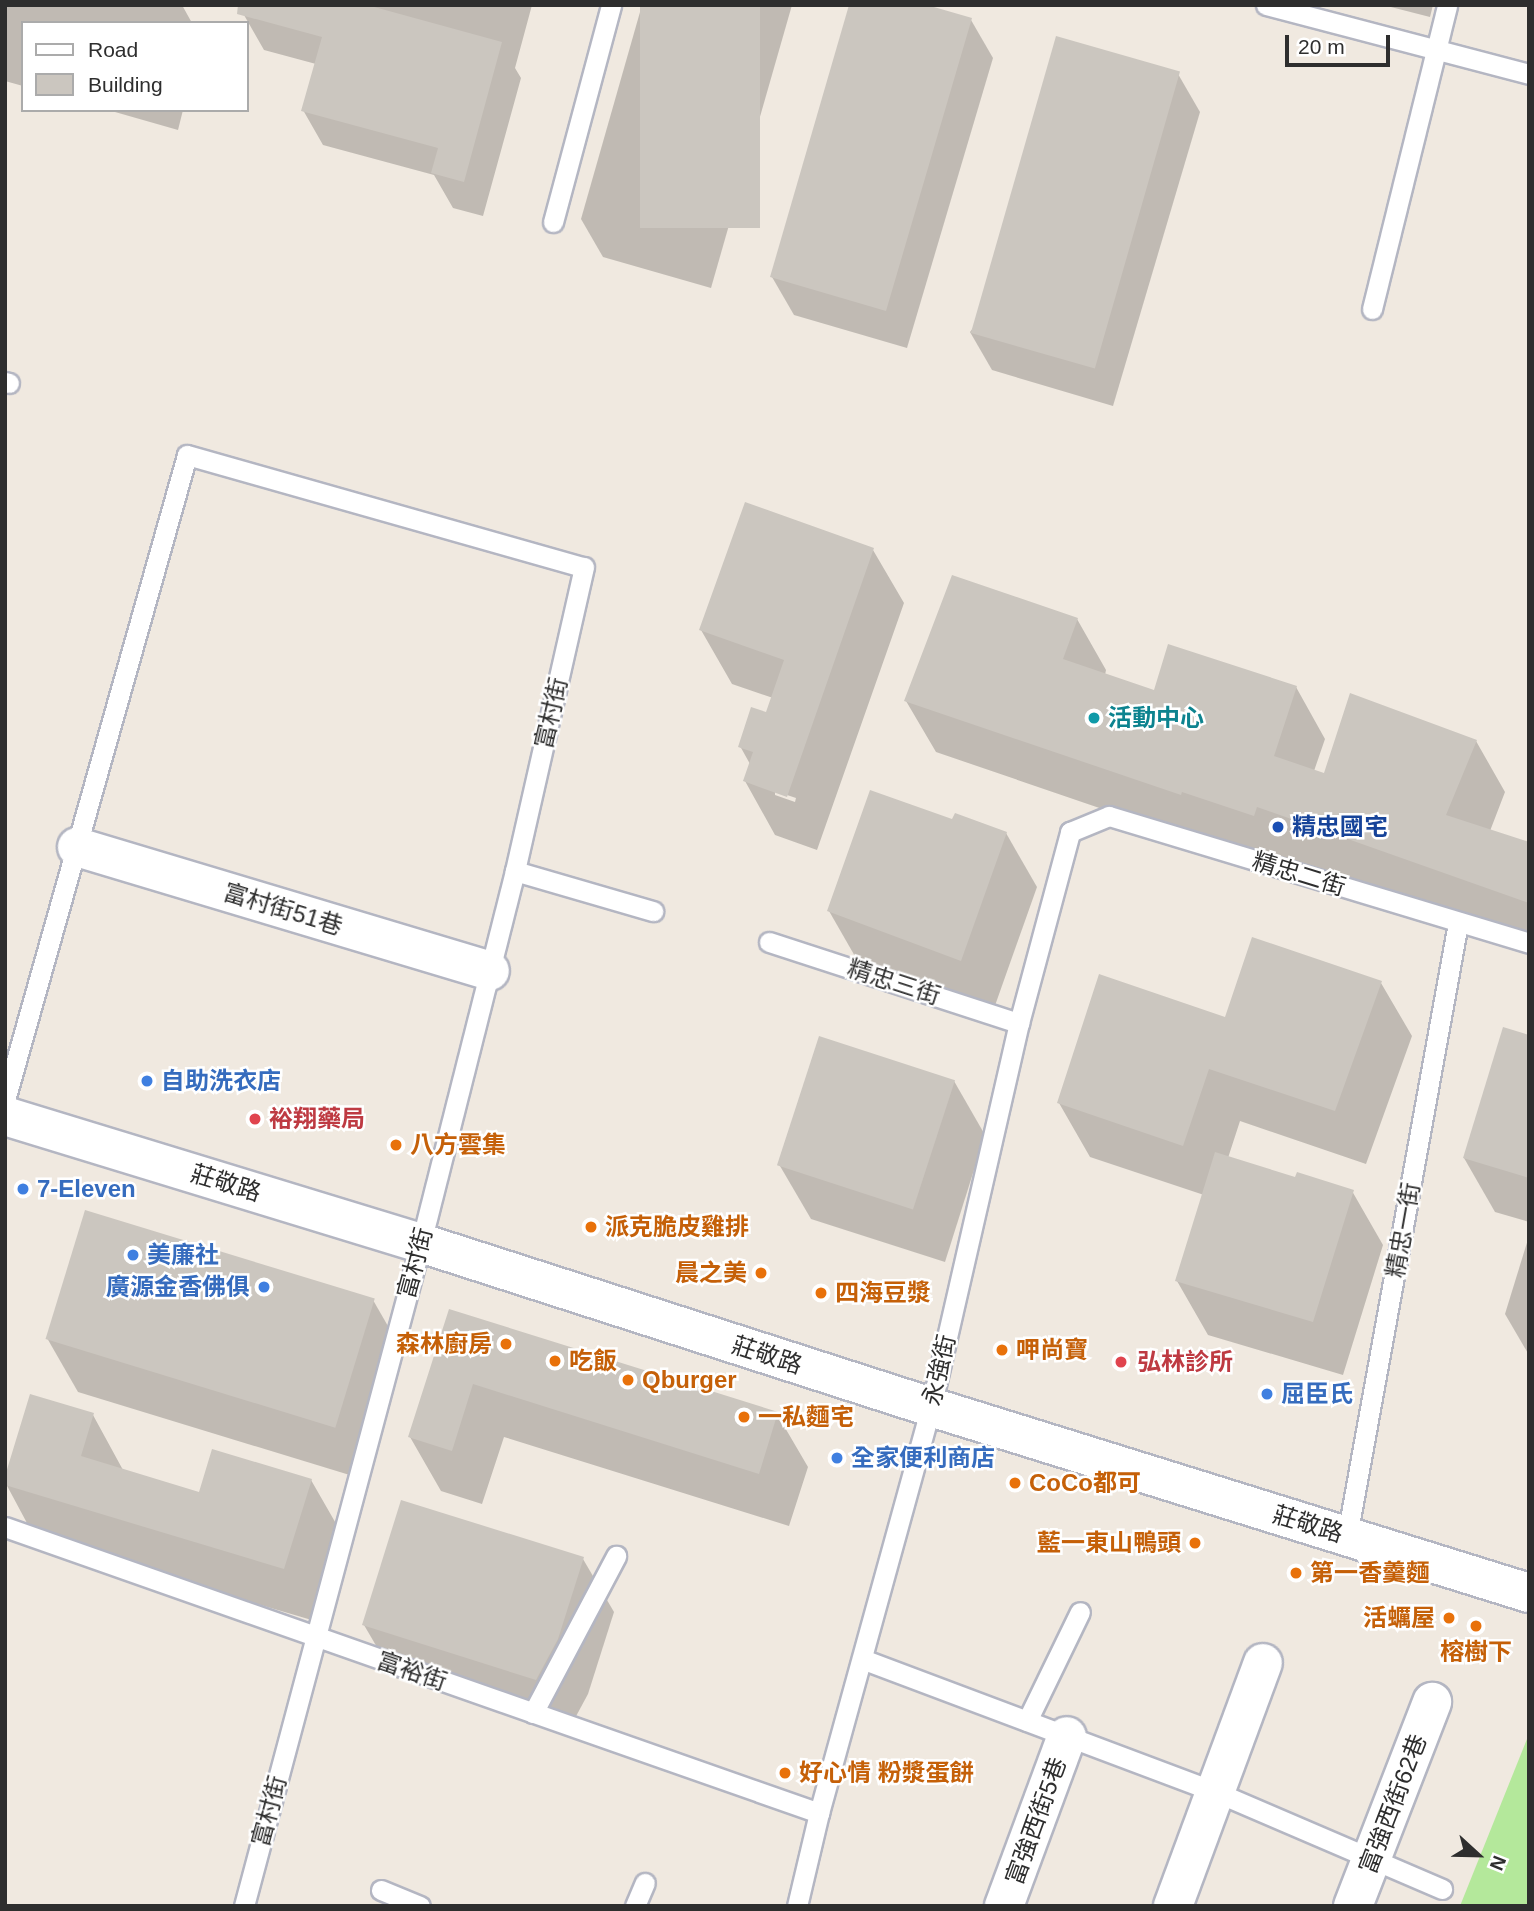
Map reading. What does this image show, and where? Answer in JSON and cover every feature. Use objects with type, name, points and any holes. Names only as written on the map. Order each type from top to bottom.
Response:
[{"type":"street","name":"富村街51巷","points":[[77,847],[489,971]]},
{"type":"street","name":"莊敬路","points":[[5,1115],[421,1243],[931,1407],[1529,1593]]},
{"type":"street","points":[[1173,1906],[1263,1664]]},
{"type":"street","name":"富強西街62巷","points":[[1353,1906],[1432,1702]]},
{"type":"street","name":"富強西街5巷","points":[[1004,1906],[1068,1736]]},
{"type":"lane","points":[[553,222],[611,5]]},
{"type":"lane","points":[[1266,5],[1529,74]]},
{"type":"lane","points":[[1372,309],[1447,5]]},
{"type":"lane","name":"富村街","points":[[5,1100],[187,455],[584,567],[515,872],[421,1243],[244,1906]]},
{"type":"lane","name":"精忠二街","points":[[1070,832],[1109,816],[1529,943]]},
{"type":"lane","name":"永強街","points":[[797,1906],[819,1813],[931,1407],[1019,1023],[1070,832]]},
{"type":"lane","points":[[515,872],[653,911]]},
{"type":"lane","name":"精忠一街","points":[[1347,1536],[1458,923]]},
{"type":"lane","name":"精忠三街","points":[[769,942],[1019,1023]]},
{"type":"lane","name":"富裕街","points":[[5,1527],[819,1813]]},
{"type":"lane","points":[[533,1713],[616,1556]]},
{"type":"lane","points":[[1027,1721],[1080,1612]]},
{"type":"lane","points":[[862,1659],[1216,1792],[1442,1889]]},
{"type":"lane","points":[[635,1906],[645,1883]]},
{"type":"lane","points":[[381,1891],[420,1906]]},
{"type":"green space","points":[[1529,1734],[1529,1906],[1460,1906]]},
{"type":"building","points":[[238,5],[367,5],[502,42],[464,182],[431,173],[438,148],[301,111],[322,37],[237,14]]},
{"type":"building","points":[[640,5],[760,5],[760,228],[640,228]]},
{"type":"building","points":[[849,5],[927,5],[972,18],[886,311],[770,277]]},
{"type":"building","points":[[1056,36],[1180,72],[1095,369],[971,333]]},
{"type":"building","points":[[745,502],[874,548],[787,797],[743,781],[753,752],[738,747],[751,707],[766,712],[784,660],[699,630]]},
{"type":"building","points":[[952,575],[1078,618],[1063,659],[1154,690],[1168,644],[1297,686],[1274,756],[1324,773],[1350,693],[1477,740],[1446,815],[1529,842],[1529,903],[1257,807],[1254,816],[1182,792],[1181,795],[904,701]]},
{"type":"building","points":[[870,790],[952,819],[955,813],[1007,832],[961,961],[827,911]]},
{"type":"building","points":[[1252,937],[1382,981],[1335,1111],[1209,1069],[1183,1146],[1057,1103],[1099,974],[1225,1017]]},
{"type":"building","points":[[1503,1027],[1529,1035],[1529,1178],[1463,1158]]},
{"type":"building","points":[[819,1036],[955,1080],[913,1210],[777,1165]]},
{"type":"building","points":[[1215,1152],[1295,1177],[1297,1172],[1354,1190],[1313,1322],[1175,1281]]},
{"type":"building","points":[[85,1210],[375,1299],[335,1428],[46,1339]]},
{"type":"building","points":[[449,1309],[778,1412],[759,1474],[473,1384],[452,1451],[408,1437]]},
{"type":"building","points":[[30,1394],[94,1413],[81,1456],[199,1492],[212,1449],[312,1479],[284,1569],[5,1485],[5,1476]]},
{"type":"building","points":[[401,1500],[584,1557],[558,1639],[536,1680],[362,1625]]},
{"type":"place","name":"活動中心","points":[[1094,718]]},
{"type":"place","name":"精忠國宅","points":[[1278,827]]},
{"type":"place","name":"自助洗衣店","points":[[147,1081]]},
{"type":"place","name":"裕翔藥局","points":[[255,1119]]},
{"type":"place","name":"八方雲集","points":[[396,1145]]},
{"type":"place","name":"7-Eleven","points":[[23,1189]]},
{"type":"place","name":"派克脆皮雞排","points":[[591,1227]]},
{"type":"place","name":"美廉社","points":[[133,1255]]},
{"type":"place","name":"晨之美","points":[[761,1273]]},
{"type":"place","name":"廣源金香佛俱","points":[[264,1287]]},
{"type":"place","name":"四海豆漿","points":[[821,1293]]},
{"type":"place","name":"森林廚房","points":[[506,1344]]},
{"type":"place","name":"呷尚寶","points":[[1002,1350]]},
{"type":"place","name":"吃飯","points":[[555,1361]]},
{"type":"place","name":"弘林診所","points":[[1121,1362]]},
{"type":"place","name":"Qburger","points":[[628,1380]]},
{"type":"place","name":"屈臣氏","points":[[1267,1394]]},
{"type":"place","name":"一私麵宅","points":[[744,1417]]},
{"type":"place","name":"全家便利商店","points":[[837,1458]]},
{"type":"place","name":"CoCo都可","points":[[1015,1483]]},
{"type":"place","name":"藍一東山鴨頭","points":[[1195,1543]]},
{"type":"place","name":"第一香羹麵","points":[[1296,1573]]},
{"type":"place","name":"活蠣屋","points":[[1449,1618]]},
{"type":"place","name":"榕樹下","points":[[1476,1626]]},
{"type":"place","name":"好心情 粉漿蛋餅","points":[[785,1773]]}]
